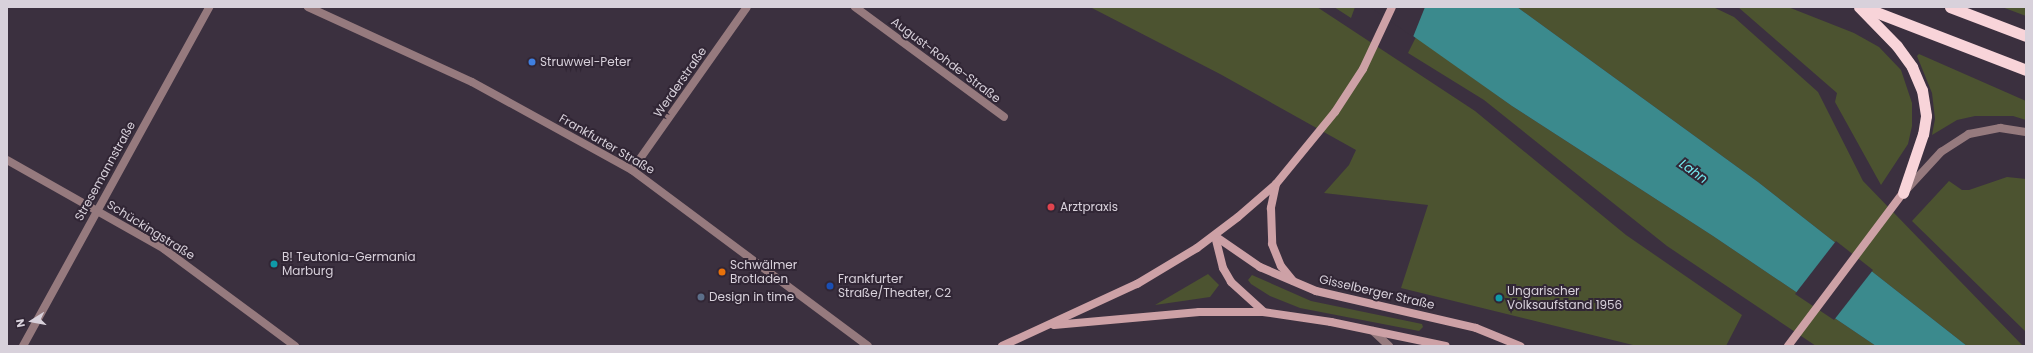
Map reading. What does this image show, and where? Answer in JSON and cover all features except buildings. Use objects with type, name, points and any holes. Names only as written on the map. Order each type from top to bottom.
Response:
[{"type":"highway","points":[[1859,7],[1897,46],[1912,67],[1922,90],[1926,116],[1918,150],[1903,193]]},
{"type":"highway","points":[[1863,7],[2026,70]]},
{"type":"highway","points":[[1950,7],[2026,36]]},
{"type":"main road","points":[[1002,346],[1137,284],[1215,236],[1276,184],[1300,157],[1363,69],[1392,7]]},
{"type":"main road","points":[[1276,184],[1271,208],[1272,244],[1281,266],[1294,283]]},
{"type":"main road","points":[[1789,345],[1903,193]]},
{"type":"main road","points":[[1215,236],[1223,268],[1231,282],[1263,312]]},
{"type":"main road","name":"Gisselberger Straße","points":[[1215,236],[1260,267],[1294,283],[1341,298],[1476,328],[1520,346]]},
{"type":"main road","points":[[1047,325],[1199,312],[1263,312],[1373,331],[1446,346]]},
{"type":"street","name":"Stresemannstraße","points":[[23,346],[209,7]]},
{"type":"street","name":"Frankfurter Straße","points":[[308,7],[472,82],[632,170],[868,346]]},
{"type":"street","name":"Werderstraße","points":[[632,170],[747,7]]},
{"type":"street","name":"August-Rohde-Straße","points":[[855,7],[1004,117]]},
{"type":"street","points":[[1903,193],[1935,158],[1959,139],[1980,130],[2000,128],[2026,132]]},
{"type":"street","name":"Schückingstraße","points":[[7,160],[164,249],[295,346]]},
{"type":"street","points":[[1373,331],[1389,346]]},
{"type":"shaded area","points":[[1090,7],[1317,7],[1475,111],[1626,235],[1742,315],[1726,346],[1637,346],[1401,288],[1428,205],[1324,193],[1349,165],[1356,150],[1220,74]]},
{"type":"shaded area","points":[[1334,7],[1355,7],[1351,18]]},
{"type":"shaded area","points":[[1517,7],[1713,7],[1734,17],[1818,92],[1863,181],[2023,346],[1967,346],[1758,182]]},
{"type":"shaded area","points":[[1738,7],[1788,7],[1854,33],[1879,47],[1901,70],[1912,103],[1912,126],[1908,144],[1881,185],[1835,102],[1837,93]]},
{"type":"shaded area","points":[[2002,7],[2026,7],[2026,16]]},
{"type":"shaded area","points":[[1416,37],[1512,106],[1713,236],[1876,346],[1816,346],[1667,246],[1484,100],[1408,53]]},
{"type":"shaded area","points":[[1919,54],[2026,101],[2026,120],[2013,116],[1975,116],[1957,120],[1932,135],[1935,119],[1932,93],[1917,56]]},
{"type":"shaded area","points":[[2007,177],[2026,179],[2026,332],[1912,221],[1949,181],[1962,190],[1969,190]]},
{"type":"shaded area","points":[[1208,274],[1219,285],[1210,297],[1155,305]]},
{"type":"shaded area","points":[[1252,275],[1311,301],[1422,324],[1423,327],[1419,331],[1300,308],[1270,296],[1251,284],[1248,280]]},
{"type":"water","name":"Lahn","points":[[1372,7],[1517,7],[1758,182],[1967,346],[1876,346],[1713,236],[1512,106]]},
{"type":"pier","points":[[1370,7],[1425,7],[1413,37]]},
{"type":"pier","points":[[1836,241],[1873,270],[1834,320],[1795,294]]},
{"type":"place","name":"Struwwel-Peter","points":[[532,62]]},
{"type":"place","name":"Arztpraxis","points":[[1051,207]]},
{"type":"place","name":"B! Teutonia-Germania Marburg","points":[[274,264]]},
{"type":"place","name":"Schwälmer Brotladen","points":[[722,272]]},
{"type":"place","name":"Frankfurter Straße/Theater, C2","points":[[830,286]]},
{"type":"place","name":"Design in time","points":[[701,297]]},
{"type":"place","name":"Ungarischer Volksaufstand 1956","points":[[1499,298]]}]
